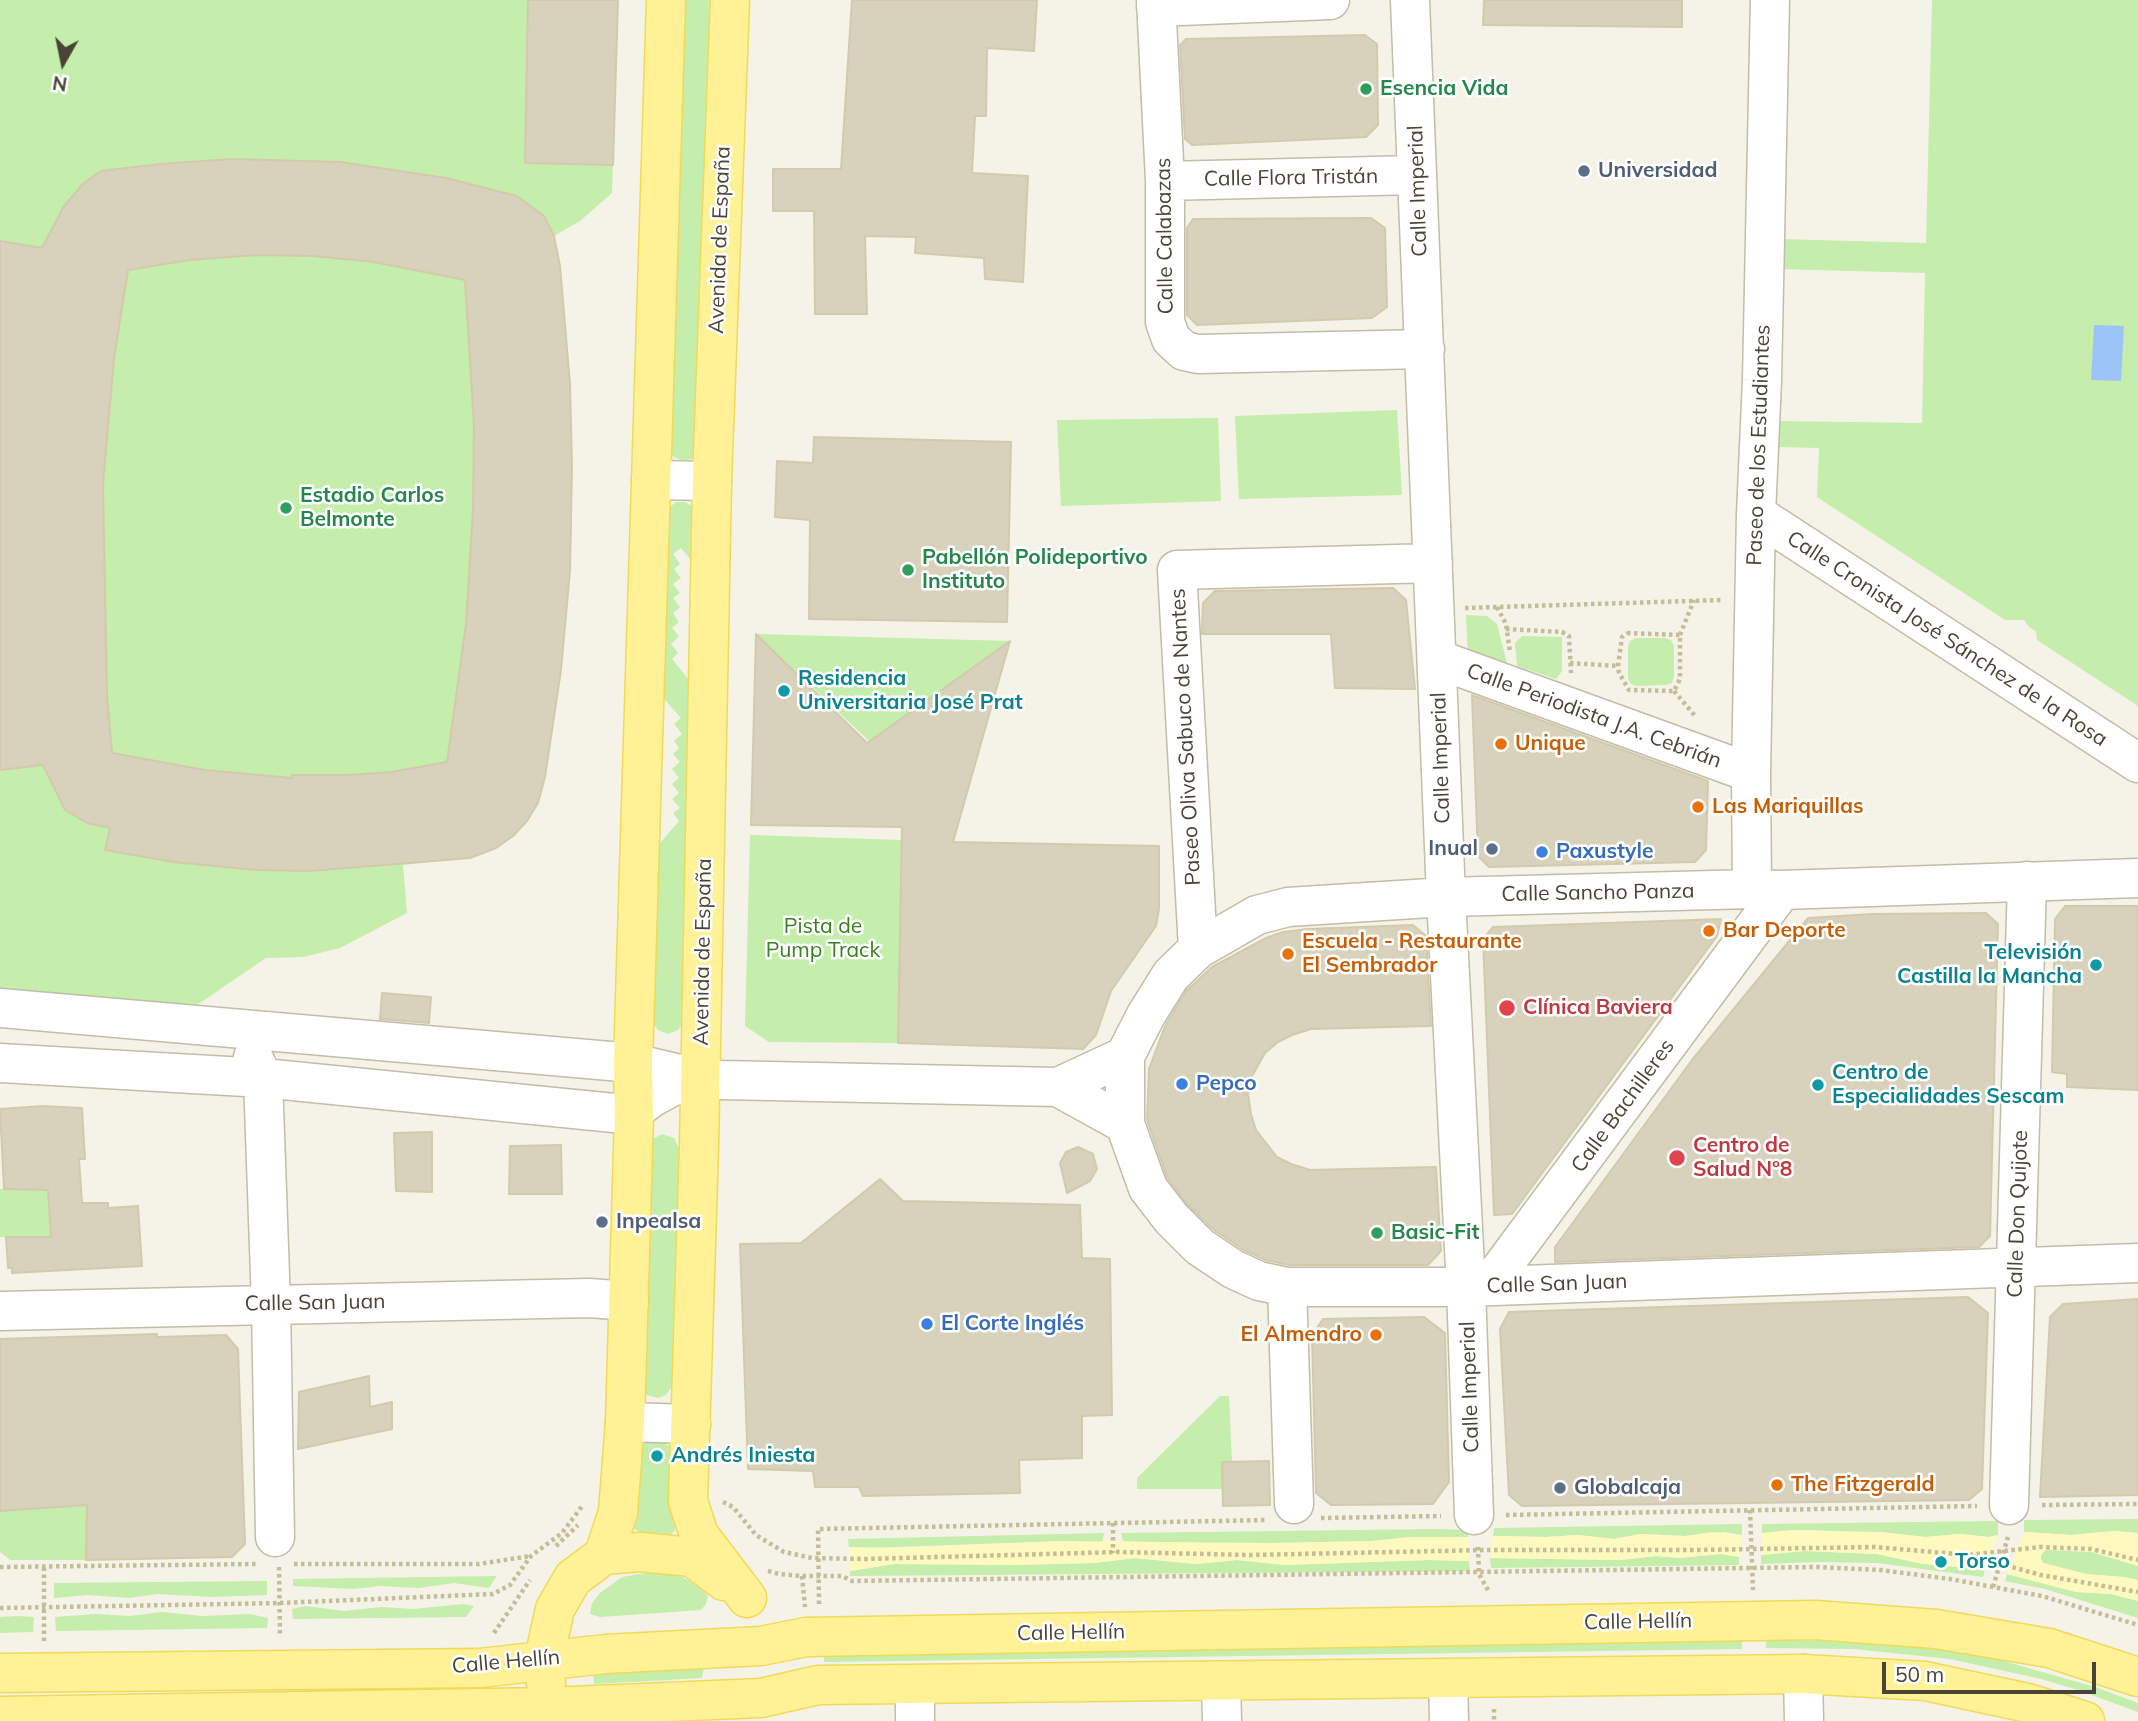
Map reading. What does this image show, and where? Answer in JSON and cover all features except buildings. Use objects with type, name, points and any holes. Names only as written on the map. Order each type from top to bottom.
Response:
[{"type":"main road","points":[[604,1555],[618,1512],[625,1422],[634,1115],[633,1063],[666,0]]},
{"type":"main road","name":"Avenida de España","points":[[730,0],[712,481],[701,1079],[688,1500],[699,1535],[747,1598],[761,1646],[754,1709]]},
{"type":"main road","points":[[554,1714],[544,1659],[555,1609],[573,1578],[604,1555],[640,1552],[692,1557],[747,1598]]},
{"type":"main road","name":"Calle Hellín","points":[[0,1673],[480,1668],[544,1659],[761,1646],[818,1637],[1815,1620],[1936,1629],[2049,1648],[2138,1676]]},
{"type":"main road","name":"Calle Hellín","points":[[0,1716],[554,1714],[754,1709],[818,1685],[915,1703],[1221,1681],[1803,1674],[1925,1681],[2028,1703],[2085,1721]]},
{"type":"street","points":[[1156,4],[1330,0]]},
{"type":"street","name":"Calle Imperial","points":[[1410,0],[1446,897],[1477,1287],[1474,1515]]},
{"type":"street","name":"Paseo de los Estudiantes","points":[[1767,890],[1751,773],[1770,0]]},
{"type":"street","name":"Calle Calabazas","points":[[1156,4],[1165,181],[1166,322],[1171,339],[1184,351],[1198,354],[1425,349]]},
{"type":"street","name":"Calle Flora Tristán","points":[[1165,181],[1417,175]]},
{"type":"street","points":[[651,480],[712,481]]},
{"type":"street","name":"Calle Cronista José Sánchez de la Rosa","points":[[1756,514],[2138,764]]},
{"type":"street","name":"Paseo Oliva Sabuco de Nantes","points":[[1198,949],[1177,570],[1433,563]]},
{"type":"street","name":"Calle Periodista J.A. Cebrián","points":[[1437,659],[1751,773]]},
{"type":"street","name":"Calle Sancho Panza","points":[[1125,1056],[1171,975],[1198,949],[1257,915],[1288,906],[1446,897],[2138,878]]},
{"type":"street","name":"Calle Don Quijote","points":[[2009,1505],[2027,881]]},
{"type":"street","name":"Calle Bachilleres","points":[[1477,1287],[1767,890]]},
{"type":"street","points":[[0,1008],[633,1063],[701,1079],[1058,1087],[1125,1056]]},
{"type":"street","points":[[240,1030],[263,1078],[275,1537]]},
{"type":"street","name":"Calle San Juan","points":[[1125,1056],[1125,1124],[1148,1188],[1171,1218],[1200,1247],[1233,1269],[1259,1281],[1287,1287],[1477,1287],[2138,1263]]},
{"type":"street","points":[[0,1063],[263,1078],[634,1115],[638,1108],[651,1098],[675,1085],[701,1079]]},
{"type":"street","points":[[1058,1087],[1125,1124]]},
{"type":"street","points":[[1287,1287],[1294,1504]]},
{"type":"street","name":"Calle San Juan","points":[[0,1311],[589,1298],[629,1301]]},
{"type":"street","points":[[625,1422],[691,1424]]},
{"type":"street","points":[[1803,1674],[1804,1721]]},
{"type":"street","points":[[1448,1679],[1449,1721]]},
{"type":"street","points":[[1221,1681],[1222,1721]]},
{"type":"path","points":[[1456,608],[1693,600],[1754,604]]},
{"type":"path","points":[[1681,635],[1627,633],[1622,637],[1618,666],[1629,690],[1674,691],[1679,679],[1681,635],[1693,600]]},
{"type":"path","points":[[1497,607],[1506,629],[1512,663],[1531,693],[1555,685],[1571,674],[1569,636],[1562,632],[1506,629]]},
{"type":"path","points":[[1570,663],[1618,666]]},
{"type":"path","points":[[0,1608],[279,1603],[493,1594],[510,1585],[531,1556],[562,1533],[591,1495],[620,1499]]},
{"type":"path","points":[[688,1500],[719,1500],[733,1507],[756,1535],[784,1552],[812,1558],[1875,1547],[1968,1555],[2040,1547],[2091,1549],[2138,1560]]},
{"type":"path","points":[[1993,1587],[2010,1530],[2009,1505]]},
{"type":"path","points":[[1113,1523],[1113,1553]]},
{"type":"path","points":[[275,1537],[278,1551],[280,1636]]},
{"type":"path","points":[[1968,1555],[2041,1575],[2138,1592]]},
{"type":"path","points":[[44,1565],[44,1644]]},
{"type":"path","points":[[802,1576],[842,1576],[852,1581],[1816,1567],[1880,1570],[1950,1578],[2042,1596],[2138,1625]]},
{"type":"green space","name":"Estadio Carlos Belmonte","points":[[0,0],[618,0],[612,193],[580,221],[554,236],[560,266],[570,384],[572,528],[561,670],[545,777],[538,803],[523,826],[496,848],[470,858],[403,865],[407,913],[340,948],[303,957],[266,958],[194,1007],[0,991]]},
{"type":"green space","points":[[680,0],[710,0],[695,458],[682,461],[671,455]]},
{"type":"green space","points":[[1932,0],[2138,0],[2138,706],[2037,640],[2036,631],[2024,620],[2005,620],[1817,497],[1819,448],[1775,447],[1775,421],[1922,423],[1925,273],[1778,269],[1779,239],[1926,243]]},
{"type":"green space","points":[[1397,410],[1402,495],[1239,499],[1235,416]]},
{"type":"green space","points":[[1218,418],[1221,501],[1061,506],[1057,420]]},
{"type":"green space","points":[[677,502],[685,502],[695,508],[696,566],[681,548],[673,554],[680,564],[674,569],[681,578],[673,584],[680,593],[673,598],[680,607],[673,613],[679,622],[672,628],[679,636],[671,644],[678,653],[672,659],[694,686],[683,1023],[678,1030],[668,1034],[658,1030],[652,1022],[654,850],[679,821],[673,813],[680,808],[672,799],[679,793],[672,784],[679,778],[672,769],[680,762],[673,754],[679,748],[674,741],[682,734],[674,724],[681,718],[660,694],[669,507]]},
{"type":"green space","points":[[1466,615],[1487,616],[1497,624],[1509,671],[1468,657]]},
{"type":"green space","points":[[756,634],[1010,641],[869,741]]},
{"type":"green space","points":[[1522,636],[1562,637],[1562,671],[1556,679],[1517,666],[1515,643]]},
{"type":"green space","points":[[1636,638],[1671,640],[1674,646],[1672,683],[1636,686],[1630,683],[1628,647],[1630,641]]},
{"type":"green space","name":"Pista de Pump Track","points":[[750,835],[902,840],[898,1043],[769,1042],[745,1026]]},
{"type":"green space","points":[[662,1134],[674,1138],[680,1150],[673,1385],[666,1395],[658,1398],[647,1395],[642,1390],[649,1141]]},
{"type":"green space","points":[[0,1189],[48,1189],[51,1237],[0,1237]]},
{"type":"green space","points":[[1220,1396],[1229,1396],[1232,1461],[1222,1462],[1222,1489],[1137,1489],[1137,1478]]},
{"type":"green space","points":[[652,1440],[664,1442],[669,1446],[672,1456],[675,1530],[671,1535],[640,1532],[633,1528],[637,1514],[639,1453],[644,1444]]},
{"type":"green space","points":[[87,1501],[86,1560],[10,1560],[0,1552],[0,1511]]},
{"type":"green space","points":[[2138,1519],[2138,1533],[2114,1531],[2070,1535],[2024,1532],[2024,1520]]},
{"type":"green space","points":[[1998,1521],[1998,1535],[1989,1537],[1960,1534],[1925,1537],[1880,1532],[1814,1530],[1762,1533],[1762,1524]]},
{"type":"green space","points":[[1742,1524],[1742,1535],[1724,1532],[1685,1536],[1641,1534],[1614,1539],[1578,1535],[1493,1536],[1494,1528]]},
{"type":"green space","points":[[1468,1530],[1468,1537],[1273,1543],[1163,1543],[1123,1541],[1121,1533]]},
{"type":"green space","points":[[1104,1533],[1102,1543],[1062,1541],[868,1548],[849,1547],[848,1539]]},
{"type":"green space","points":[[2046,1550],[2092,1552],[2138,1566],[2138,1580],[2086,1574],[2043,1563],[2040,1556]]},
{"type":"green space","points":[[1805,1551],[1877,1554],[1923,1564],[1985,1569],[1983,1577],[1877,1563],[1761,1564],[1761,1555]]},
{"type":"green space","points":[[1721,1554],[1739,1557],[1739,1565],[1491,1568],[1490,1558],[1623,1560]]},
{"type":"green space","points":[[1135,1558],[1196,1564],[1237,1560],[1285,1565],[1469,1561],[1470,1571],[850,1576],[850,1571],[894,1564],[1014,1565],[1094,1563]]},
{"type":"green space","points":[[656,1571],[682,1577],[698,1586],[708,1596],[706,1604],[701,1610],[600,1617],[590,1614],[592,1603],[600,1593],[622,1577]]},
{"type":"green space","points":[[2007,1574],[2076,1592],[2111,1594],[2138,1601],[2138,1618],[2045,1589],[2005,1581]]},
{"type":"green space","points":[[497,1576],[489,1588],[454,1583],[419,1588],[293,1586],[293,1579]]},
{"type":"green space","points":[[267,1581],[267,1595],[212,1597],[157,1594],[129,1598],[89,1595],[54,1598],[54,1583]]},
{"type":"green space","points":[[464,1604],[474,1606],[466,1617],[293,1619],[292,1609],[306,1606],[344,1611],[382,1607],[413,1609]]},
{"type":"green space","points":[[162,1612],[202,1616],[250,1614],[268,1618],[267,1628],[56,1631],[55,1617],[95,1614],[130,1616]]},
{"type":"green space","points":[[0,1617],[34,1617],[33,1632],[0,1633]]},
{"type":"green space","points":[[1742,1640],[1742,1649],[824,1662],[824,1653]]},
{"type":"green space","points":[[1766,1640],[1859,1641],[1951,1651],[2000,1660],[2095,1687],[2138,1703],[2138,1712],[2041,1679],[1950,1659],[1853,1649],[1766,1648]]},
{"type":"green space","points":[[704,1667],[702,1678],[594,1684],[593,1674]]},
{"type":"sand","points":[[1790,1530],[1880,1532],[1925,1537],[1998,1535],[1985,1569],[1923,1564],[1877,1554],[1805,1551],[1761,1555],[1762,1533]]},
{"type":"sand","points":[[2114,1531],[2138,1533],[2138,1566],[2092,1552],[2069,1550],[2044,1550],[2041,1560],[2043,1563],[2086,1574],[2138,1580],[2138,1601],[2111,1594],[2076,1592],[2007,1574],[2024,1532],[2070,1535]]},
{"type":"sand","points":[[1712,1532],[1742,1535],[1739,1557],[1721,1554],[1612,1560],[1490,1558],[1493,1536],[1578,1535],[1614,1539],[1641,1534],[1685,1536]]},
{"type":"sand","points":[[1412,1537],[1468,1537],[1469,1561],[1285,1565],[1237,1560],[1196,1564],[1135,1558],[1094,1563],[1014,1565],[894,1564],[850,1571],[849,1547],[895,1548],[1062,1541],[1273,1543],[1372,1541]]},
{"type":"water","points":[[2094,325],[2124,326],[2121,381],[2091,380]]},
{"type":"place","name":"Esencia Vida","points":[[1366,89]]},
{"type":"place","name":"Universidad","points":[[1584,171]]},
{"type":"place","name":"Estadio Carlos Belmonte","points":[[286,508]]},
{"type":"place","name":"Pabellón Polideportivo Instituto","points":[[908,570]]},
{"type":"place","name":"Residencia Universitaria José Prat","points":[[784,691]]},
{"type":"place","name":"Unique","points":[[1501,744]]},
{"type":"place","name":"Las Mariquillas","points":[[1698,807]]},
{"type":"place","name":"Inual","points":[[1492,849]]},
{"type":"place","name":"Paxustyle","points":[[1542,852]]},
{"type":"place","name":"Bar Deporte","points":[[1709,931]]},
{"type":"place","name":"Escuela - Restaurante El Sembrador","points":[[1288,954]]},
{"type":"place","name":"Televisión Castilla la Mancha","points":[[2096,965]]},
{"type":"place","name":"Clínica Baviera","points":[[1507,1008]]},
{"type":"place","name":"Pepco","points":[[1182,1084]]},
{"type":"place","name":"Centro de Especialidades Sescam","points":[[1818,1085]]},
{"type":"place","name":"Centro de Salud Nº8","points":[[1677,1158]]},
{"type":"place","name":"Inpealsa","points":[[602,1222]]},
{"type":"place","name":"Basic-Fit","points":[[1377,1233]]},
{"type":"place","name":"El Corte Inglés","points":[[927,1324]]},
{"type":"place","name":"El Almendro","points":[[1376,1335]]},
{"type":"place","name":"Andrés Iniesta","points":[[657,1456]]},
{"type":"place","name":"The Fitzgerald","points":[[1777,1485]]},
{"type":"place","name":"Globalcaja","points":[[1560,1488]]},
{"type":"place","name":"Torso","points":[[1941,1562]]}]
